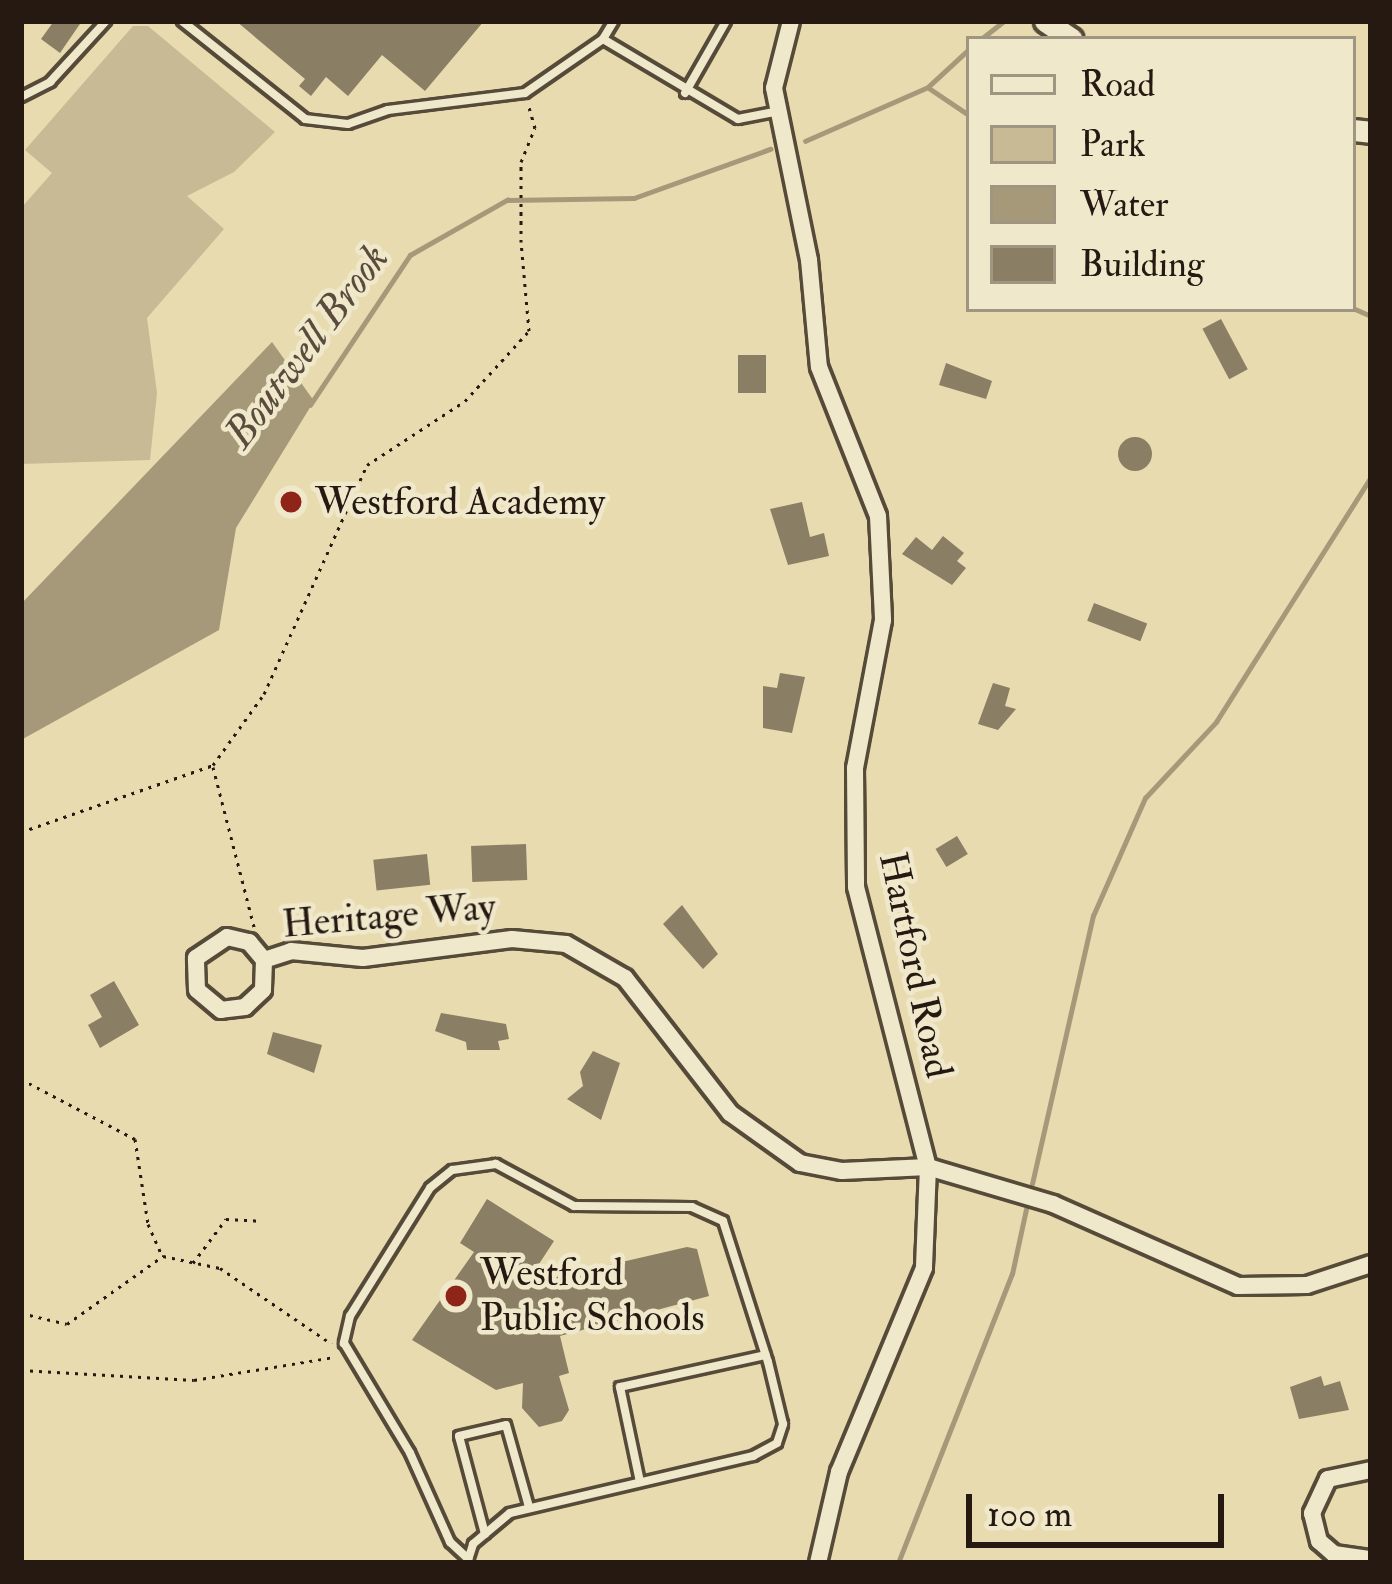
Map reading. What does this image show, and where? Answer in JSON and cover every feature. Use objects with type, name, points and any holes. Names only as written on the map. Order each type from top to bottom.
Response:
[{"type":"street","name":"Hartford Road","points":[[791,21],[774,88],[824,388],[867,471],[878,516],[883,620],[854,768],[856,887],[928,1167],[925,1268],[838,1472],[818,1563]]},
{"type":"street","name":"Heritage Way","points":[[262,957],[266,983],[245,1007],[214,1007],[197,990],[194,966],[212,941],[235,937],[262,957],[291,952],[363,958],[512,939],[566,944],[611,966],[638,990],[730,1113],[780,1154],[842,1171],[928,1167],[1053,1204],[1238,1286],[1306,1285],[1371,1264]]},
{"type":"street","points":[[1371,1470],[1336,1474],[1316,1494],[1312,1523],[1320,1556],[1371,1559]]},
{"type":"lane","points":[[21,97],[50,82],[106,21]]},
{"type":"lane","points":[[182,21],[305,119],[348,124],[388,110],[525,93],[603,39],[614,21]]},
{"type":"lane","points":[[685,93],[725,21]]},
{"type":"lane","points":[[603,39],[685,93],[737,118],[778,111]]},
{"type":"lane","points":[[496,1164],[554,1198],[597,1211],[663,1204],[706,1210],[733,1236],[783,1424],[777,1443],[753,1456],[530,1507],[485,1534],[468,1561],[450,1542],[410,1453],[349,1355],[350,1316],[430,1188],[452,1170],[496,1164]]},
{"type":"lane","points":[[640,1482],[620,1387],[766,1355]]},
{"type":"lane","points":[[485,1534],[459,1436],[506,1425],[530,1507]]},
{"type":"path","points":[[21,832],[212,766],[264,694],[367,465],[466,401],[529,331],[521,242],[521,162],[535,128],[525,93]]},
{"type":"path","points":[[212,766],[262,957]]},
{"type":"path","points":[[21,1079],[135,1138],[148,1224],[163,1256]]},
{"type":"path","points":[[193,1263],[226,1219],[262,1221]]},
{"type":"path","points":[[21,1313],[67,1324],[163,1256],[220,1268],[349,1355]]},
{"type":"path","points":[[21,1370],[194,1380],[349,1355]]},
{"type":"green space","points":[[133,26],[148,26],[275,132],[234,172],[187,196],[224,229],[147,318],[157,393],[150,460],[21,464],[21,208],[52,173],[25,150]]},
{"type":"water","points":[[272,342],[314,401],[236,528],[219,630],[21,740],[21,604]]},
{"type":"building","points":[[54,21],[82,21],[60,53],[41,39]]},
{"type":"building","points":[[236,21],[484,21],[425,91],[382,55],[348,96],[326,77],[311,96],[299,86],[305,79]]},
{"type":"building","points":[[1221,319],[1248,369],[1229,379],[1202,329]]},
{"type":"building","points":[[738,355],[766,355],[766,393],[738,393]]},
{"type":"building","points":[[946,363],[992,381],[986,399],[939,385]]},
{"type":"building","points":[[1135,437],[1147,442],[1152,454],[1147,466],[1135,471],[1123,466],[1118,454],[1123,442]]},
{"type":"building","points":[[802,502],[810,537],[824,533],[829,556],[788,565],[770,509]]},
{"type":"building","points":[[943,536],[964,553],[957,561],[966,568],[952,585],[902,554],[916,537],[932,550]]},
{"type":"building","points":[[1094,603],[1147,623],[1140,641],[1087,621]]},
{"type":"building","points":[[780,673],[805,677],[792,733],[763,728],[763,686],[777,688]]},
{"type":"building","points":[[993,683],[1010,688],[1005,706],[1016,709],[998,730],[978,724]]},
{"type":"building","points":[[957,836],[968,854],[946,867],[936,849]]},
{"type":"building","points":[[526,844],[527,880],[472,882],[471,846]]},
{"type":"building","points":[[427,854],[430,885],[377,890],[373,860]]},
{"type":"building","points":[[682,905],[718,954],[703,969],[663,924]]},
{"type":"building","points":[[114,981],[139,1025],[100,1048],[88,1025],[102,1017],[90,995]]},
{"type":"building","points":[[441,1013],[506,1024],[509,1039],[498,1041],[500,1050],[467,1050],[466,1042],[435,1031]]},
{"type":"building","points":[[273,1032],[322,1045],[314,1073],[267,1054]]},
{"type":"building","points":[[593,1051],[620,1063],[601,1120],[567,1099],[583,1086],[580,1072]]},
{"type":"building","points":[[487,1199],[554,1241],[526,1284],[687,1247],[697,1249],[709,1296],[560,1336],[569,1373],[559,1376],[569,1410],[562,1421],[539,1427],[522,1408],[523,1383],[496,1390],[412,1340],[474,1252],[460,1243]]},
{"type":"building","points":[[1321,1376],[1324,1386],[1340,1381],[1349,1410],[1299,1419],[1290,1387]]},
{"type":"waterway","name":"Boutwell Brook","points":[[985,36],[1004,21]]},
{"type":"waterway","name":"Boutwell Brook","points":[[805,141],[928,87],[966,52]]},
{"type":"waterway","points":[[929,88],[966,113]]},
{"type":"waterway","name":"Boutwell Brook","points":[[310,405],[410,255],[507,200],[634,198],[770,149]]},
{"type":"waterway","points":[[1356,309],[1371,316]]},
{"type":"waterway","points":[[1032,1184],[1093,916],[1145,798],[1216,722],[1371,477]]},
{"type":"waterway","points":[[898,1563],[1012,1274],[1026,1209]]},
{"type":"place","name":"Westford Academy","points":[[291,502]]},
{"type":"place","name":"Westford Public Schools","points":[[456,1296]]}]
